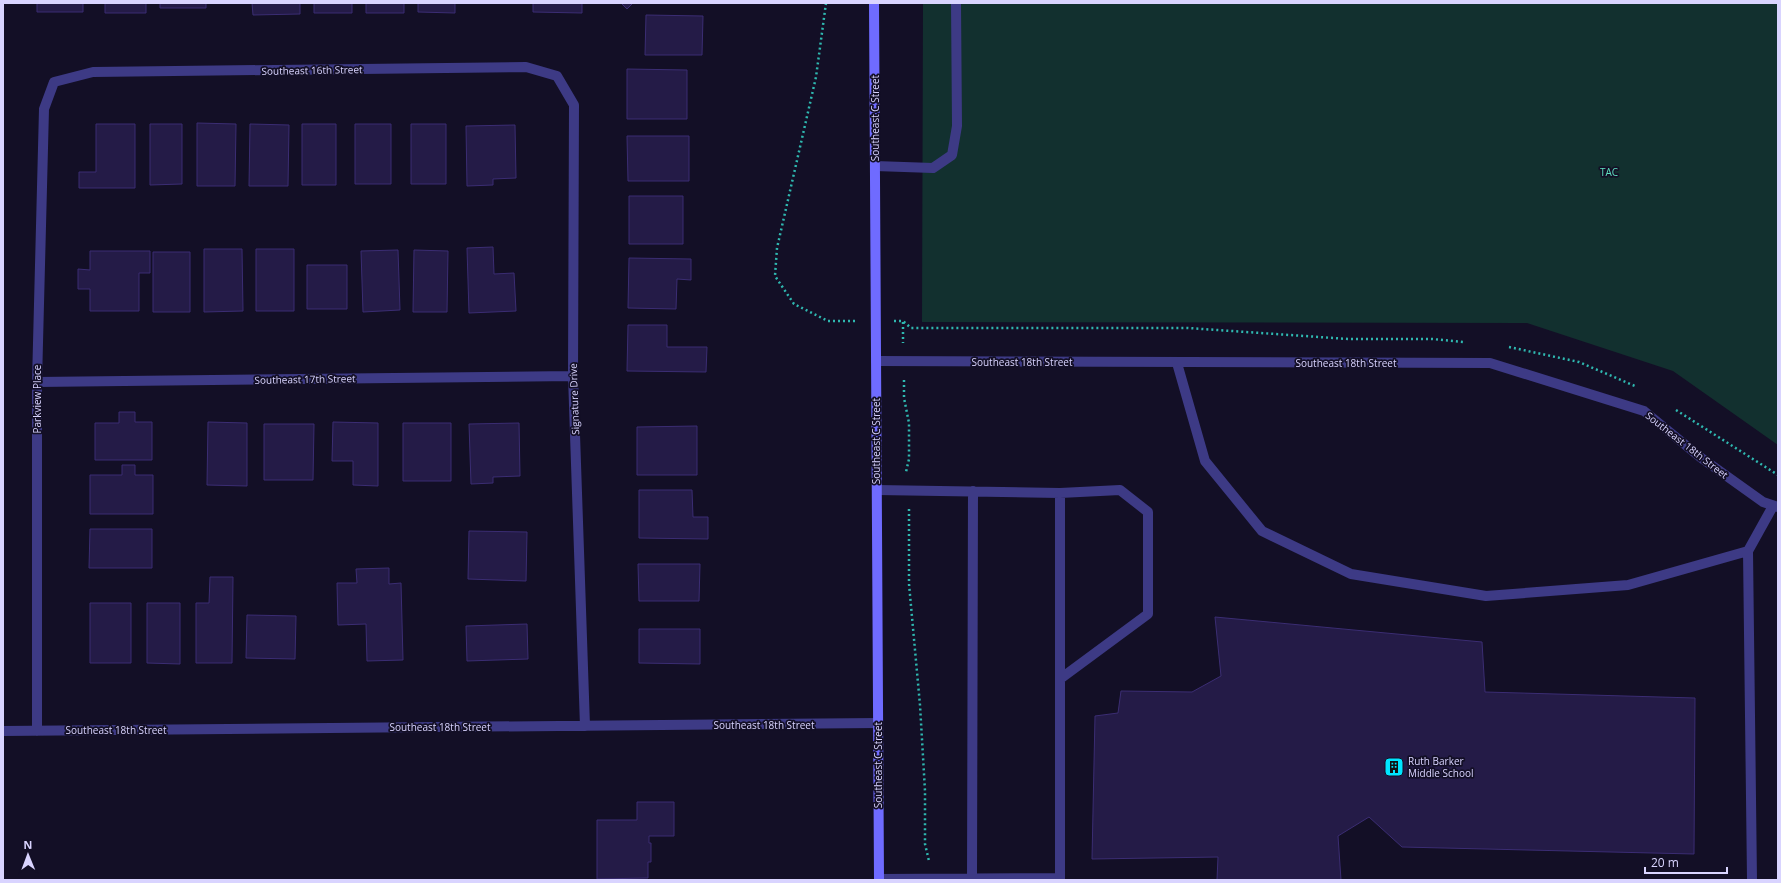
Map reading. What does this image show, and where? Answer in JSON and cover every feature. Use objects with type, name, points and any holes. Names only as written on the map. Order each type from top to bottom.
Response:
[{"type":"street","name":"Southeast C Street","points":[[874,3],[879,879]]},
{"type":"street","points":[[875,166],[934,168],[952,155],[957,126],[956,3]]},
{"type":"street","name":"Southeast 16th Street","points":[[67,79],[93,72],[526,67],[557,76]]},
{"type":"street","name":"Signature Drive","points":[[557,76],[574,105],[573,376],[584,726]]},
{"type":"street","name":"Parkview Place","points":[[37,731],[37,382],[44,108],[54,82],[67,79]]},
{"type":"street","name":"Southeast 18th Street","points":[[876,361],[1490,363],[1644,411],[1700,458],[1763,502],[1776,506]]},
{"type":"street","points":[[1177,362],[1205,461],[1262,531],[1351,574],[1486,596],[1628,584],[1748,551]]},
{"type":"street","name":"Southeast 17th Street","points":[[37,382],[573,376]]},
{"type":"street","points":[[876,490],[1060,493],[1120,490],[1148,512],[1148,614],[1060,679]]},
{"type":"street","points":[[972,879],[973,491]]},
{"type":"street","points":[[879,879],[1060,879],[1060,493]]},
{"type":"street","points":[[1752,880],[1748,551],[1776,506]]},
{"type":"street","name":"Southeast 18th Street","points":[[3,731],[878,723]]},
{"type":"path","points":[[826,3],[816,77],[777,248],[775,276],[794,304],[828,321]]},
{"type":"path","points":[[904,398],[909,423],[909,459],[906,469]]},
{"type":"path","points":[[909,512],[909,584],[920,706],[925,791],[925,844],[929,860]]},
{"type":"green space","name":"TAC","points":[[923,3],[1778,3],[1778,445],[1673,371],[1527,323],[922,322]]},
{"type":"building","points":[[37,3],[83,3],[83,12],[37,12]]},
{"type":"building","points":[[105,3],[146,3],[146,13],[105,13]]},
{"type":"building","points":[[160,3],[206,3],[206,8],[160,8]]},
{"type":"building","points":[[252,3],[300,3],[300,14],[253,15]]},
{"type":"building","points":[[314,3],[352,3],[352,13],[314,13]]},
{"type":"building","points":[[366,3],[404,3],[404,13],[366,13]]},
{"type":"building","points":[[418,3],[455,3],[455,13],[418,12]]},
{"type":"building","points":[[533,3],[582,3],[582,13],[533,12]]},
{"type":"building","points":[[621,3],[633,3],[627,9]]},
{"type":"building","points":[[646,15],[703,16],[702,55],[645,55]]},
{"type":"building","points":[[627,69],[687,70],[687,119],[627,119]]},
{"type":"building","points":[[197,123],[236,124],[235,186],[197,186]]},
{"type":"building","points":[[96,124],[135,124],[135,188],[79,188],[79,172],[96,172]]},
{"type":"building","points":[[150,124],[182,124],[182,184],[150,185]]},
{"type":"building","points":[[250,124],[289,125],[288,186],[249,186]]},
{"type":"building","points":[[302,124],[336,124],[336,185],[302,185]]},
{"type":"building","points":[[355,124],[391,124],[391,184],[355,184]]},
{"type":"building","points":[[411,124],[446,124],[446,184],[411,184]]},
{"type":"building","points":[[515,125],[516,178],[493,179],[493,185],[467,186],[466,126]]},
{"type":"building","points":[[627,136],[689,136],[689,181],[628,181]]},
{"type":"building","points":[[629,196],[683,196],[683,244],[629,244]]},
{"type":"building","points":[[493,247],[494,274],[514,273],[516,311],[469,313],[467,248]]},
{"type":"building","points":[[204,249],[242,249],[243,311],[204,312]]},
{"type":"building","points":[[256,249],[294,249],[294,311],[256,311]]},
{"type":"building","points":[[398,250],[400,310],[363,312],[361,251]]},
{"type":"building","points":[[414,250],[448,251],[447,312],[413,312]]},
{"type":"building","points":[[90,251],[150,251],[150,273],[139,273],[139,311],[90,311],[90,289],[78,289],[78,269],[90,270]]},
{"type":"building","points":[[153,252],[190,252],[190,312],[153,312]]},
{"type":"building","points":[[629,258],[691,259],[691,280],[677,279],[676,309],[628,308]]},
{"type":"building","points":[[307,265],[347,265],[347,309],[307,309]]},
{"type":"building","points":[[628,325],[667,325],[667,347],[707,347],[706,372],[627,371]]},
{"type":"building","points":[[119,412],[135,412],[135,422],[152,422],[152,460],[95,460],[95,423],[119,423]]},
{"type":"building","points":[[208,422],[247,423],[247,486],[207,485]]},
{"type":"building","points":[[333,422],[378,423],[378,486],[353,485],[353,461],[332,461]]},
{"type":"building","points":[[403,423],[451,423],[451,481],[403,481]]},
{"type":"building","points":[[519,423],[520,476],[493,477],[493,483],[471,484],[469,424]]},
{"type":"building","points":[[264,424],[314,424],[313,480],[264,480]]},
{"type":"building","points":[[697,426],[697,475],[637,475],[637,427]]},
{"type":"building","points":[[122,465],[135,465],[135,475],[153,475],[153,514],[90,514],[90,475],[122,475]]},
{"type":"building","points":[[639,490],[692,490],[693,517],[708,517],[708,539],[639,538]]},
{"type":"building","points":[[90,529],[152,529],[152,568],[89,568]]},
{"type":"building","points":[[469,531],[527,532],[526,581],[468,579]]},
{"type":"building","points":[[638,564],[700,564],[699,601],[639,601]]},
{"type":"building","points":[[389,568],[389,584],[401,583],[403,660],[367,661],[366,624],[338,625],[337,583],[357,583],[356,569]]},
{"type":"building","points":[[210,577],[233,577],[232,663],[196,663],[196,603],[209,603]]},
{"type":"building","points":[[90,603],[131,603],[131,663],[90,663]]},
{"type":"building","points":[[147,603],[180,603],[180,664],[147,663]]},
{"type":"building","points":[[247,615],[296,616],[295,659],[246,658]]},
{"type":"building","name":"Ruth Barker Middle School","points":[[1215,617],[1482,642],[1485,692],[1695,698],[1694,854],[1402,847],[1369,817],[1338,836],[1341,880],[1217,880],[1218,857],[1092,859],[1095,716],[1118,713],[1121,691],[1192,692],[1221,676]]},
{"type":"building","points":[[527,624],[528,659],[467,661],[466,626]]},
{"type":"building","points":[[639,629],[700,629],[700,664],[639,663]]},
{"type":"building","points":[[637,802],[674,802],[674,836],[649,836],[649,843],[651,843],[651,862],[648,862],[648,878],[597,879],[597,820],[637,820]]},
{"type":"place","name":"Ruth Barker Middle School","points":[[1394,767]]}]
